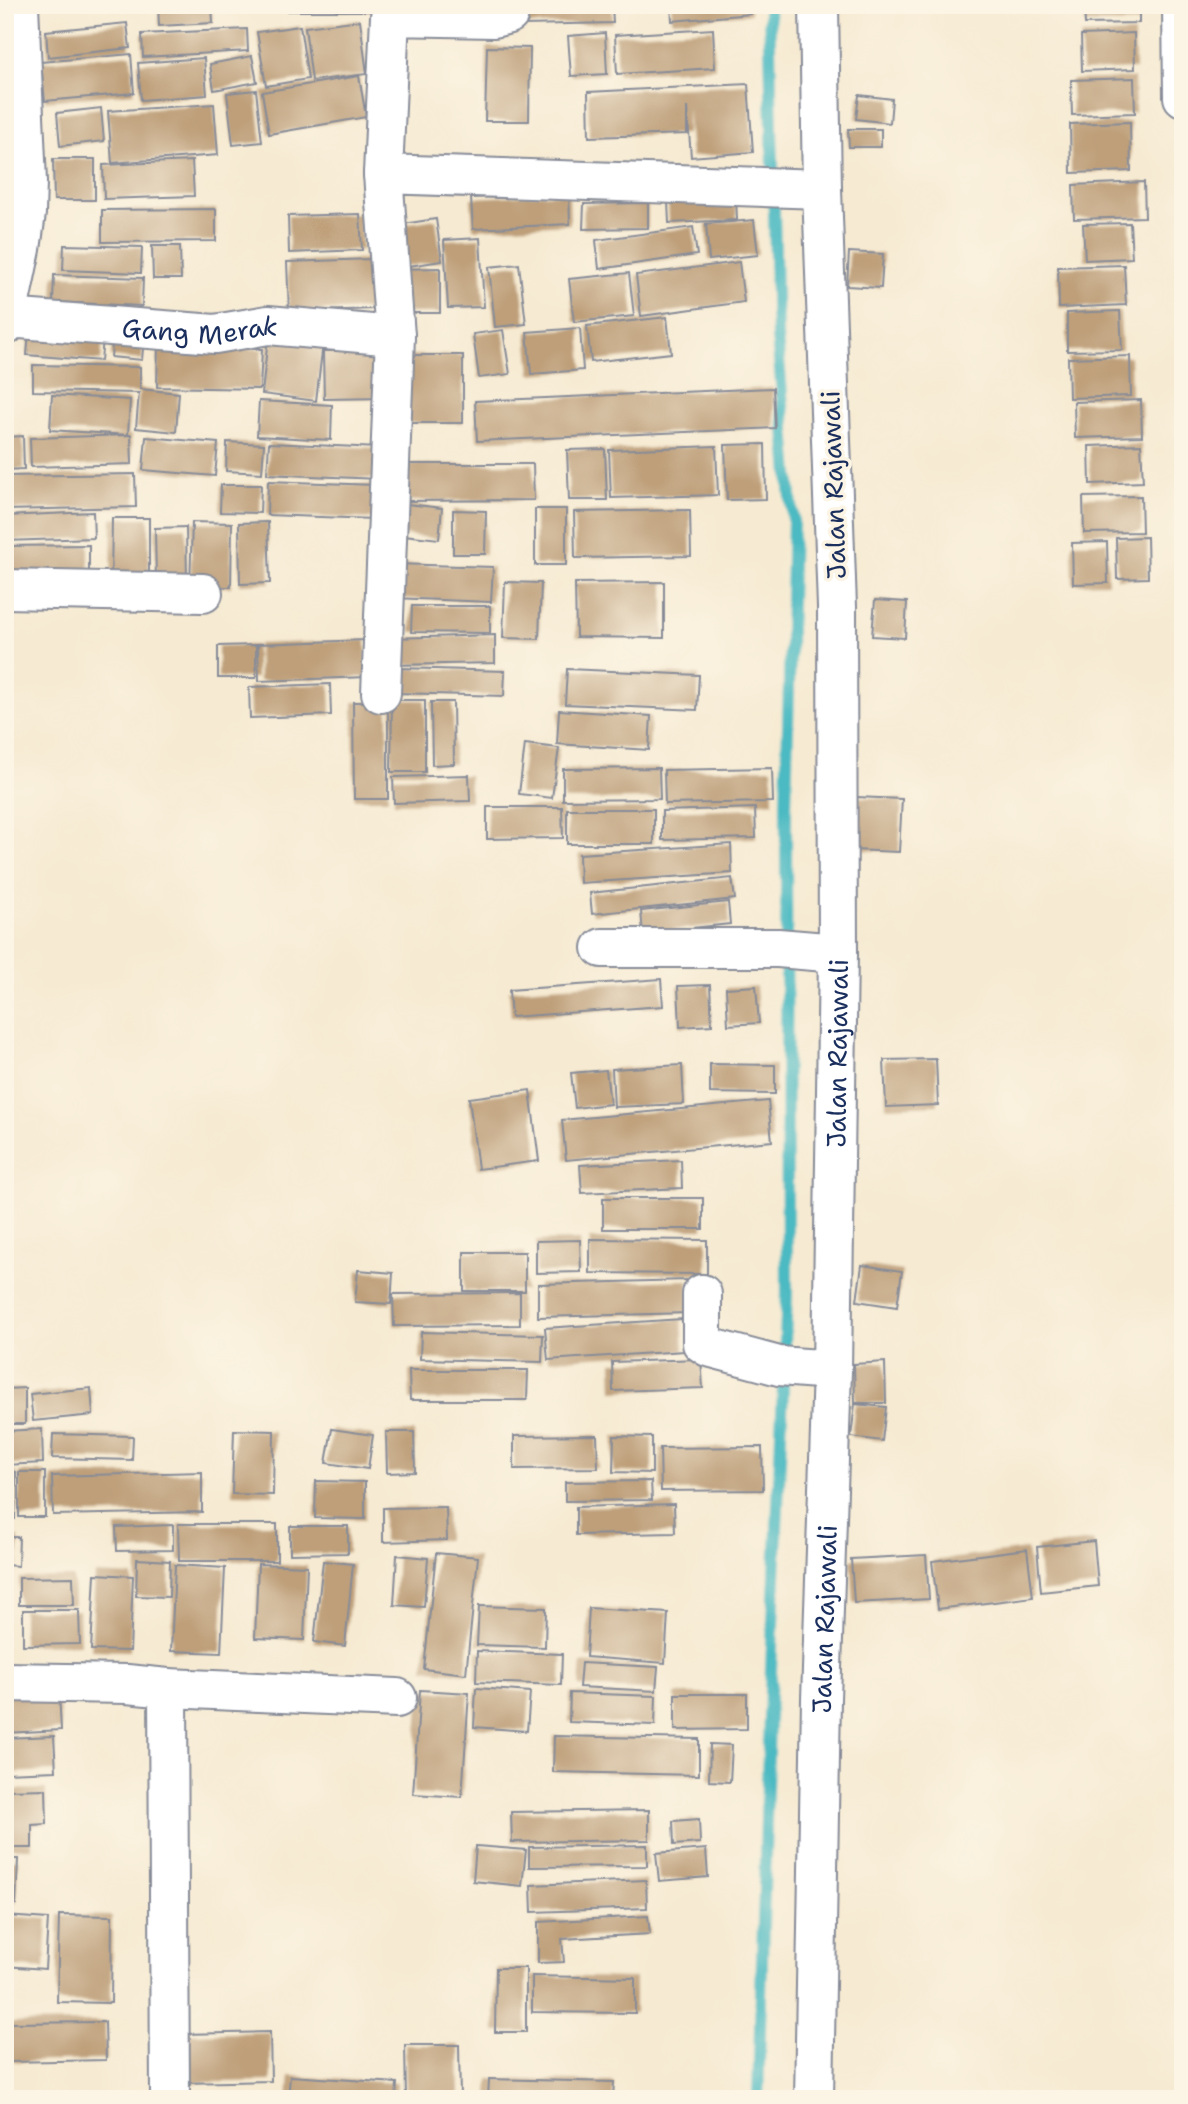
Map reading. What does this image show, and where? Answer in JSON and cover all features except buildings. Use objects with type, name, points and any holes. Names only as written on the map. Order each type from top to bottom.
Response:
[{"type":"street","points":[[6,322],[26,213],[19,5]]},
{"type":"street","points":[[381,693],[395,336],[383,174],[390,16],[494,18],[509,14],[509,5]]},
{"type":"street","name":"Jalan Rajawali","points":[[814,2099],[821,1699],[807,1368],[829,951],[837,607],[811,190],[819,5]]},
{"type":"street","points":[[1182,5],[1183,97]]},
{"type":"street","points":[[383,174],[811,190]]},
{"type":"street","name":"Gang Merak","points":[[6,322],[215,334],[268,325],[395,336]]},
{"type":"street","points":[[5,589],[204,593]]},
{"type":"street","points":[[602,948],[778,948],[829,951]]},
{"type":"street","points":[[702,1294],[702,1343],[708,1347],[807,1368]]},
{"type":"street","points":[[5,1682],[127,1684],[397,1698]]},
{"type":"street","points":[[168,1688],[170,2099]]},
{"type":"waterway","points":[[758,2099],[769,1717],[787,1294],[786,809],[793,520],[777,336],[769,5]]}]
